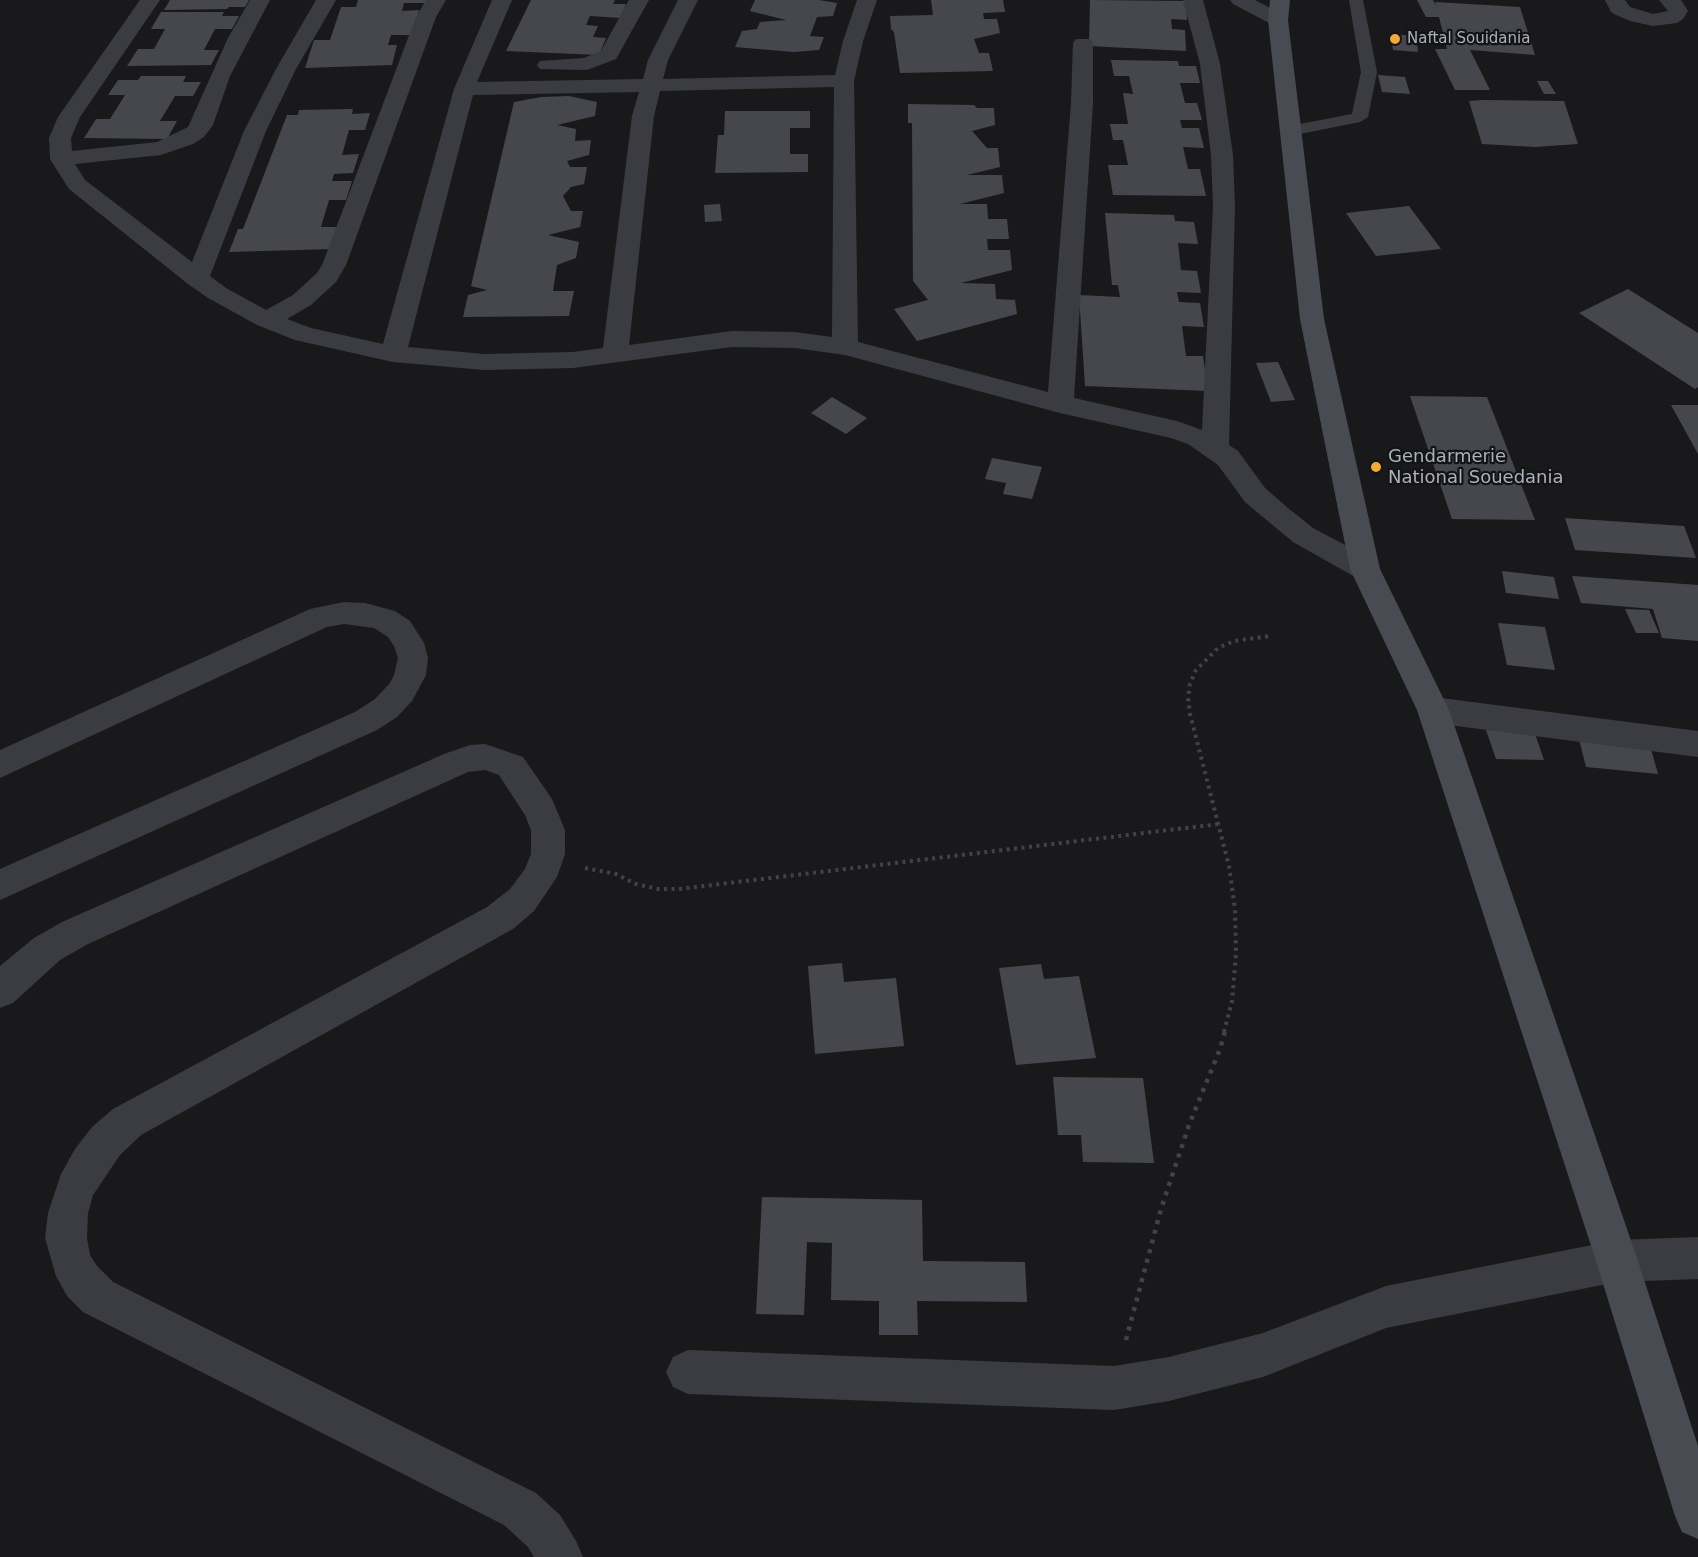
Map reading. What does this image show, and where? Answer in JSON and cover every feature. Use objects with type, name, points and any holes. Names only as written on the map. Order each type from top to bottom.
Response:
[{"type":"main road","points":[[1279,10],[1290,131],[1312,319],[1365,568],[1433,710],[1617,1261],[1698,1515]]},
{"type":"street","points":[[150,0],[69,117],[60,138],[61,159],[77,184],[197,279],[240,307],[266,320],[304,334],[393,354],[484,362],[615,356],[695,342],[732,339],[795,340],[845,347],[1060,404],[1177,430],[1215,448],[1228,458],[1255,495],[1303,535],[1365,568]]},
{"type":"street","points":[[61,159],[161,148],[196,132],[202,124],[220,76],[238,38],[260,0]]},
{"type":"street","points":[[197,279],[255,131],[286,69],[326,0]]},
{"type":"street","points":[[266,320],[302,300],[327,277],[334,265],[426,17],[436,0]]},
{"type":"street","points":[[393,354],[464,89],[502,0]]},
{"type":"street","points":[[531,66],[587,64],[603,59],[612,50],[639,0]]},
{"type":"street","points":[[615,356],[643,116],[650,85],[668,37],[688,0]]},
{"type":"street","points":[[845,347],[844,81],[853,41],[867,0]]},
{"type":"street","points":[[1193,0],[1210,64],[1222,155],[1224,206],[1215,448]]},
{"type":"street","points":[[1240,0],[1279,10]]},
{"type":"street","points":[[1593,0],[1617,4],[1637,17],[1698,22]]},
{"type":"street","points":[[1661,20],[1676,15],[1678,11],[1672,3]]},
{"type":"street","points":[[1672,3],[1698,7]]},
{"type":"street","points":[[1060,404],[1082,103],[1083,43]]},
{"type":"street","points":[[472,66],[496,66]]},
{"type":"street","points":[[464,89],[844,81]]},
{"type":"street","points":[[0,765],[321,617],[365,614],[384,620],[399,630],[409,643],[413,658],[410,675],[401,692],[386,708],[366,721],[0,885]]},
{"type":"street","points":[[1433,710],[1698,744]]},
{"type":"street","points":[[0,991],[47,949],[75,933],[470,758],[485,757],[511,766],[540,809],[548,830],[548,854],[540,878],[522,900],[500,918],[127,1122],[88,1163],[75,1188],[68,1213],[66,1238],[71,1261],[82,1281],[98,1297],[520,1509],[544,1531],[560,1557]]},
{"type":"street","points":[[688,1372],[1114,1388],[1169,1379],[1263,1355],[1386,1307],[1617,1261],[1698,1258]]},
{"type":"lane","points":[[1290,131],[1360,117],[1369,72],[1356,0]]},
{"type":"path","points":[[1114,1388],[1161,1209],[1189,1125],[1220,1049],[1232,1001],[1236,954],[1235,909],[1229,866],[1190,714],[1188,698],[1190,684],[1196,670],[1218,648],[1234,641],[1270,636]]},
{"type":"path","points":[[540,878],[579,868],[598,869],[616,874],[636,884],[658,889],[679,889],[1219,825]]},
{"type":"building","points":[[170,0],[249,0],[245,7],[164,10]]},
{"type":"building","points":[[358,0],[428,0],[427,3],[404,3],[402,11],[419,10],[412,35],[391,35],[388,45],[397,45],[392,65],[305,68],[314,40],[330,40],[341,7],[356,7]]},
{"type":"building","points":[[531,0],[615,0],[613,4],[626,4],[621,18],[590,16],[586,25],[598,26],[593,37],[606,38],[599,55],[506,51]]},
{"type":"building","points":[[755,0],[819,0],[837,3],[833,16],[817,17],[810,36],[824,37],[819,50],[794,52],[735,47],[742,31],[757,29],[760,22],[786,20],[750,11]]},
{"type":"building","points":[[931,0],[1003,0],[1005,12],[983,13],[984,19],[997,19],[1000,33],[974,39],[979,53],[989,53],[993,71],[900,73],[890,16],[933,15]]},
{"type":"building","points":[[1090,0],[1186,1],[1187,20],[1171,19],[1172,29],[1185,30],[1186,51],[1089,46]]},
{"type":"building","points":[[1417,0],[1433,0],[1437,7],[1435,2],[1520,7],[1535,55],[1470,50],[1490,90],[1455,90],[1435,49],[1447,49],[1439,17],[1426,17]]},
{"type":"building","points":[[161,12],[224,12],[222,16],[239,16],[232,29],[215,29],[204,50],[219,50],[211,65],[127,66],[138,49],[154,49],[165,29],[151,29]]},
{"type":"building","points":[[1390,34],[1416,36],[1418,52],[1393,50]]},
{"type":"building","points":[[1111,60],[1178,61],[1179,66],[1196,66],[1200,83],[1180,83],[1185,103],[1197,103],[1202,120],[1180,120],[1182,128],[1199,128],[1204,148],[1183,147],[1188,169],[1200,169],[1206,196],[1113,195],[1108,165],[1128,165],[1123,140],[1113,140],[1110,124],[1128,124],[1123,93],[1133,94],[1129,76],[1114,76]]},
{"type":"building","points":[[1378,75],[1405,77],[1410,94],[1382,92]]},
{"type":"building","points":[[141,76],[186,76],[183,82],[201,82],[193,96],[175,96],[160,121],[177,121],[167,139],[84,138],[96,119],[110,119],[125,95],[108,95],[118,80],[138,80]]},
{"type":"building","points":[[1537,81],[1548,81],[1556,94],[1544,94]]},
{"type":"building","points":[[569,96],[597,102],[595,116],[557,125],[576,129],[575,141],[591,140],[589,155],[567,161],[570,167],[587,167],[584,184],[571,187],[563,196],[571,211],[583,211],[580,227],[548,235],[579,242],[576,258],[557,265],[553,291],[574,291],[569,316],[463,317],[468,295],[487,290],[471,286],[514,102],[541,97]]},
{"type":"building","points":[[1469,101],[1564,101],[1578,144],[1535,147],[1482,144]]},
{"type":"building","points":[[908,104],[974,105],[977,108],[994,108],[995,125],[972,131],[987,148],[998,148],[1000,167],[967,175],[1002,175],[1004,193],[960,204],[987,204],[988,219],[1007,219],[1009,239],[987,239],[988,250],[1010,250],[1012,270],[961,283],[995,284],[996,299],[1015,300],[1017,314],[917,341],[894,309],[928,300],[913,281],[912,123],[908,123]]},
{"type":"building","points":[[353,109],[352,114],[370,113],[365,130],[349,130],[342,155],[359,154],[353,173],[334,174],[332,181],[352,181],[346,200],[329,200],[321,227],[338,227],[331,249],[229,252],[238,229],[243,229],[287,115],[298,115],[299,110]]},
{"type":"building","points":[[725,111],[810,111],[810,128],[790,128],[790,154],[808,154],[808,172],[715,173],[718,135],[724,135]]},
{"type":"building","points":[[720,204],[722,221],[705,222],[704,205]]},
{"type":"building","points":[[1409,206],[1441,249],[1376,256],[1346,213]]},
{"type":"building","points":[[1105,213],[1174,215],[1175,221],[1194,222],[1198,244],[1178,243],[1181,270],[1197,271],[1201,293],[1177,292],[1179,302],[1200,303],[1204,327],[1182,326],[1186,356],[1203,356],[1208,391],[1085,386],[1079,295],[1120,297],[1118,285],[1112,285]]},
{"type":"building","points":[[1628,289],[1698,333],[1698,387],[1695,389],[1579,313]]},
{"type":"building","points":[[1278,362],[1295,400],[1271,402],[1256,363]]},
{"type":"building","points":[[1410,396],[1487,397],[1535,520],[1452,519]]},
{"type":"building","points":[[832,397],[867,418],[846,434],[811,413]]},
{"type":"building","points":[[1671,405],[1698,405],[1698,454]]},
{"type":"building","points":[[992,458],[1042,467],[1032,499],[1003,494],[1006,483],[985,479]]},
{"type":"building","points":[[1565,518],[1684,526],[1696,558],[1575,550]]},
{"type":"building","points":[[1502,571],[1554,577],[1559,599],[1506,593]]},
{"type":"building","points":[[1572,576],[1698,585],[1698,641],[1662,638],[1653,609],[1581,603]]},
{"type":"building","points":[[1625,609],[1649,610],[1659,633],[1636,633]]},
{"type":"building","points":[[1498,623],[1545,627],[1555,670],[1507,665]]},
{"type":"building","points":[[1486,730],[1534,731],[1544,760],[1496,759]]},
{"type":"building","points":[[1578,735],[1649,742],[1658,774],[1586,767]]},
{"type":"building","points":[[842,963],[844,982],[896,978],[904,1046],[815,1054],[808,966]]},
{"type":"building","points":[[1041,964],[1044,979],[1079,976],[1096,1058],[1016,1065],[999,968]]},
{"type":"building","points":[[1053,1077],[1143,1078],[1154,1163],[1083,1162],[1081,1135],[1058,1135]]},
{"type":"building","points":[[762,1197],[922,1200],[923,1261],[1025,1262],[1027,1302],[917,1301],[918,1335],[879,1335],[879,1301],[831,1300],[832,1243],[807,1242],[804,1315],[756,1314]]},
{"type":"place","name":"Naftal Souidania","points":[[1395,39]]},
{"type":"place","name":"Gendarmerie National Souedania","points":[[1376,467]]}]
